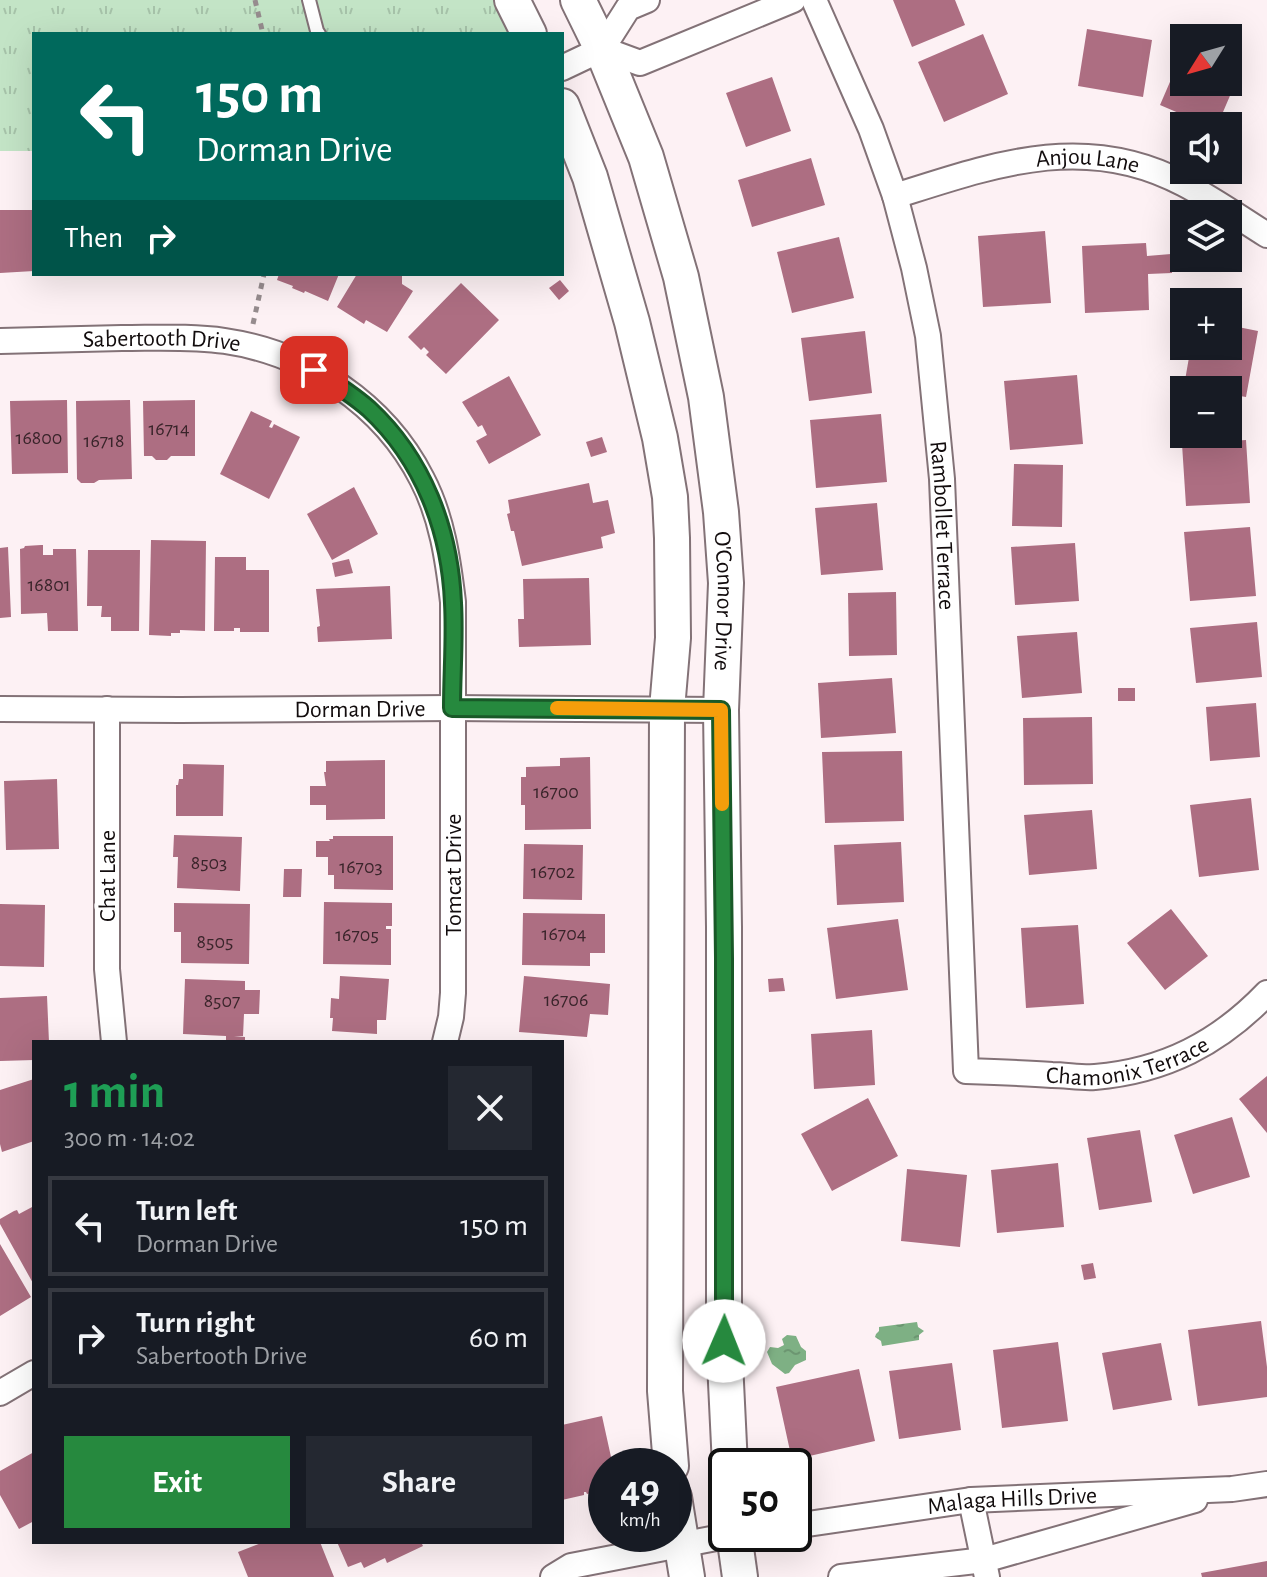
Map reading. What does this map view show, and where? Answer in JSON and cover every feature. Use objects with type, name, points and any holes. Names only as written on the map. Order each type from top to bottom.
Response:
[{"type":"main road","points":[[512,0],[528,32]]},
{"type":"main road","name":"O'Connor Drive","points":[[578,0],[602,49],[646,157],[681,277],[706,397],[721,512],[726,583],[721,710],[724,1341],[729,1448]]},
{"type":"main road","name":"O'Connor Drive","points":[[564,111],[590,177],[632,322],[660,438],[670,497],[673,638],[667,709],[665,1391],[670,1448]]},
{"type":"main road","points":[[737,1552],[740,1577]]},
{"type":"street","points":[[564,67],[602,49],[628,8],[647,0]]},
{"type":"street","points":[[602,49],[640,63],[793,0]]},
{"type":"street","name":"Rambollet Terrace","points":[[814,0],[871,129],[895,196],[928,336],[942,479],[966,1071]]},
{"type":"street","name":"Anjou Lane","points":[[895,196],[985,168],[1051,156],[1107,158],[1146,168],[1183,183],[1267,235]]},
{"type":"street","name":"Sabertooth Drive","points":[[0,341],[180,337],[226,341],[271,352],[314,370],[352,394],[385,425],[413,462],[424,481],[441,528],[453,602],[452,708]]},
{"type":"street","name":"Tomcat Drive","points":[[445,1040],[453,993],[452,708]]},
{"type":"street","name":"Dorman Drive","points":[[0,709],[721,710]]},
{"type":"street","name":"Chat Lane","points":[[107,709],[107,969],[114,1040]]},
{"type":"street","name":"Chamonix Terrace","points":[[966,1071],[1093,1077],[1135,1071],[1176,1058],[1213,1040],[1246,1015],[1267,993]]},
{"type":"street","points":[[0,1393],[32,1374]]},
{"type":"street","name":"Malaga Hills Drive","points":[[812,1523],[971,1500],[1232,1489],[1267,1484]]},
{"type":"street","name":"Malaga Hills Drive","points":[[841,1577],[986,1569],[1232,1489]]},
{"type":"street","points":[[971,1500],[986,1569]]},
{"type":"street","points":[[553,1577],[571,1566],[685,1561],[708,1549]]},
{"type":"lane","points":[[309,0],[318,32]]},
{"type":"path","points":[[255,0],[263,32]]},
{"type":"path","points":[[249,347],[264,276]]},
{"type":"green space","points":[[0,0],[495,0],[509,32],[32,32],[32,151],[0,151]]},
{"type":"water","points":[[917,1322],[924,1331],[919,1335],[919,1340],[882,1346],[875,1337],[879,1327]]},
{"type":"water","points":[[787,1335],[796,1336],[806,1351],[806,1360],[785,1374],[772,1364],[767,1352],[770,1347],[784,1345],[782,1339]]},
{"type":"building","points":[[893,0],[955,0],[965,25],[912,47]]},
{"type":"building","points":[[1087,29],[1152,40],[1143,97],[1078,86]]},
{"type":"building","points":[[983,34],[1008,94],[944,122],[918,62]]},
{"type":"building","points":[[772,77],[791,131],[746,147],[726,93]]},
{"type":"building","points":[[1170,82],[1170,96],[1230,96],[1223,112],[1176,112],[1160,105]]},
{"type":"building","points":[[811,158],[825,205],[752,227],[738,180]]},
{"type":"building","points":[[0,210],[32,210],[32,271],[0,273]]},
{"type":"building","points":[[1045,231],[1051,303],[983,307],[978,236]]},
{"type":"building","points":[[839,237],[854,298],[792,313],[777,252]]},
{"type":"building","points":[[1146,243],[1147,256],[1170,254],[1172,273],[1148,274],[1149,310],[1085,313],[1082,246]]},
{"type":"building","points":[[278,276],[338,276],[328,301],[277,280]]},
{"type":"building","points":[[356,276],[402,276],[402,284],[413,291],[387,332],[366,320],[364,324],[337,307]]},
{"type":"building","points":[[560,280],[569,291],[559,300],[549,288]]},
{"type":"building","points":[[461,283],[499,320],[446,374],[426,355],[429,352],[424,347],[421,350],[408,337]]},
{"type":"building","points":[[1242,328],[1258,331],[1246,397],[1242,396],[1242,376],[1186,376],[1189,360],[1242,360]]},
{"type":"building","points":[[865,331],[872,393],[809,401],[801,338]]},
{"type":"building","points":[[1077,375],[1083,444],[1010,450],[1004,381]]},
{"type":"building","points":[[509,376],[541,435],[489,464],[476,441],[487,435],[462,402]]},
{"type":"building","points":[[67,400],[68,473],[12,474],[10,401]]},
{"type":"building","points":[[130,400],[132,479],[81,483],[77,479],[76,401]]},
{"type":"building","points":[[195,400],[195,456],[171,456],[167,460],[156,460],[152,456],[144,456],[143,401]]},
{"type":"building","points":[[251,411],[272,421],[269,427],[272,428],[274,424],[300,437],[269,499],[220,474]]},
{"type":"building","points":[[881,414],[887,482],[816,488],[810,420]]},
{"type":"building","points":[[602,437],[607,452],[591,457],[586,442]]},
{"type":"building","points":[[1242,440],[1246,440],[1250,503],[1186,506],[1182,448],[1242,448]]},
{"type":"building","points":[[1014,464],[1063,465],[1062,527],[1012,526]]},
{"type":"building","points":[[589,483],[593,503],[608,500],[615,533],[601,537],[603,548],[522,566],[507,514],[510,513],[508,500]]},
{"type":"building","points":[[354,487],[378,534],[332,560],[307,514]]},
{"type":"building","points":[[877,503],[883,570],[821,575],[815,508]]},
{"type":"building","points":[[1250,527],[1256,596],[1190,601],[1184,532]]},
{"type":"building","points":[[151,540],[206,541],[205,631],[180,630],[180,633],[171,633],[171,636],[149,635]]},
{"type":"building","points":[[1075,543],[1079,601],[1015,605],[1011,547]]},
{"type":"building","points":[[43,545],[43,555],[53,555],[53,549],[76,549],[78,631],[48,631],[47,613],[21,614],[20,549]]},
{"type":"building","points":[[8,547],[11,617],[0,618],[0,548]]},
{"type":"building","points":[[88,550],[140,550],[139,631],[111,631],[111,617],[101,617],[102,606],[87,606]]},
{"type":"building","points":[[215,557],[246,557],[246,570],[269,570],[269,632],[240,632],[240,628],[214,631]]},
{"type":"building","points":[[349,559],[353,573],[335,577],[332,563]]},
{"type":"building","points":[[589,578],[591,645],[519,647],[518,619],[524,619],[523,579]]},
{"type":"building","points":[[390,586],[392,639],[318,642],[317,627],[320,626],[316,589]]},
{"type":"building","points":[[896,592],[897,655],[849,656],[848,593]]},
{"type":"building","points":[[1257,622],[1262,677],[1196,683],[1190,628]]},
{"type":"building","points":[[1077,632],[1082,693],[1022,698],[1017,636]]},
{"type":"building","points":[[892,678],[896,733],[821,738],[818,683]]},
{"type":"building","points":[[1118,688],[1135,688],[1135,701],[1118,701]]},
{"type":"building","points":[[1256,703],[1260,757],[1210,761],[1206,707]]},
{"type":"building","points":[[1092,717],[1093,784],[1024,785],[1023,718]]},
{"type":"building","points":[[902,751],[904,821],[825,823],[822,752]]},
{"type":"building","points":[[590,757],[591,829],[525,830],[521,777],[526,777],[526,767],[560,766],[560,758]]},
{"type":"building","points":[[385,760],[385,819],[326,820],[326,805],[310,805],[310,786],[326,786],[326,761]]},
{"type":"building","points":[[183,764],[224,765],[223,816],[176,816],[176,785],[179,779],[183,779]]},
{"type":"building","points":[[57,779],[59,849],[6,850],[4,781]]},
{"type":"building","points":[[1251,798],[1259,870],[1199,877],[1190,805]]},
{"type":"building","points":[[1092,810],[1097,869],[1029,875],[1024,815]]},
{"type":"building","points":[[174,835],[242,837],[240,891],[177,888],[178,857],[173,857]]},
{"type":"building","points":[[333,836],[393,836],[393,890],[334,889],[334,875],[328,875],[328,857],[316,857],[316,841],[330,841]]},
{"type":"building","points":[[901,842],[904,902],[837,905],[834,845]]},
{"type":"building","points":[[524,844],[583,845],[582,900],[523,899]]},
{"type":"building","points":[[284,869],[302,869],[301,897],[283,897]]},
{"type":"building","points":[[324,902],[392,903],[392,926],[386,926],[386,929],[391,929],[391,965],[323,964]]},
{"type":"building","points":[[174,903],[250,904],[249,964],[181,963],[181,932],[174,932]]},
{"type":"building","points":[[0,904],[45,905],[44,967],[0,966]]},
{"type":"building","points":[[1171,909],[1208,956],[1165,990],[1127,943]]},
{"type":"building","points":[[523,913],[605,914],[605,953],[590,953],[590,966],[522,965]]},
{"type":"building","points":[[898,919],[908,990],[836,999],[827,928]]},
{"type":"building","points":[[1078,925],[1084,1004],[1026,1008],[1021,928]]},
{"type":"building","points":[[340,976],[389,979],[386,1020],[377,1020],[377,1034],[332,1031],[331,998],[339,999]]},
{"type":"building","points":[[524,976],[610,984],[608,1015],[590,1014],[587,1037],[519,1032]]},
{"type":"building","points":[[783,978],[785,991],[769,992],[768,979]]},
{"type":"building","points":[[185,979],[245,981],[245,990],[260,990],[259,1014],[244,1014],[243,1036],[234,1036],[245,1037],[245,1040],[183,1034]]},
{"type":"building","points":[[47,996],[49,1040],[32,1040],[32,1060],[0,1061],[0,998]]},
{"type":"building","points":[[872,1030],[875,1085],[814,1089],[811,1034]]},
{"type":"building","points":[[1267,1076],[1267,1133],[1239,1099]]},
{"type":"building","points":[[32,1080],[32,1142],[2,1152],[0,1144],[0,1090]]},
{"type":"building","points":[[868,1098],[898,1156],[832,1191],[801,1134]]},
{"type":"building","points":[[1232,1117],[1250,1177],[1193,1194],[1174,1135]]},
{"type":"building","points":[[1140,1130],[1152,1202],[1099,1210],[1087,1138]]},
{"type":"building","points":[[1058,1163],[1064,1227],[997,1233],[991,1170]]},
{"type":"building","points":[[907,1169],[967,1175],[960,1247],[901,1241]]},
{"type":"building","points":[[32,1207],[32,1281],[0,1224],[0,1219],[14,1211],[17,1210],[19,1214]]},
{"type":"building","points":[[0,1244],[31,1297],[0,1316]]},
{"type":"building","points":[[1093,1263],[1096,1278],[1084,1280],[1081,1265]]},
{"type":"building","points":[[1261,1321],[1267,1397],[1198,1406],[1188,1330]]},
{"type":"building","points":[[1058,1342],[1068,1421],[1002,1428],[993,1350]]},
{"type":"building","points":[[1161,1343],[1172,1400],[1113,1410],[1102,1353]]},
{"type":"building","points":[[952,1363],[961,1430],[899,1439],[889,1371]]},
{"type":"building","points":[[859,1369],[875,1441],[812,1455],[812,1448],[789,1448],[776,1387]]},
{"type":"building","points":[[602,1416],[609,1448],[588,1448],[588,1494],[584,1492],[584,1495],[564,1500],[564,1425]]},
{"type":"building","points":[[32,1453],[32,1522],[19,1529],[0,1495],[0,1471]]},
{"type":"building","points":[[259,1544],[321,1544],[334,1577],[248,1577],[238,1552]]},
{"type":"building","points":[[338,1544],[423,1546],[387,1563],[385,1558],[364,1568],[361,1562],[348,1567]]},
{"type":"building","points":[[1267,1561],[1267,1577],[1202,1577],[1201,1573]]},
{"type":"slow traffic","points":[[557,708],[721,710],[722,804]]},
{"type":"route","points":[[314,370],[352,394],[385,425],[424,481],[447,553],[453,602],[452,708],[721,710],[724,1341]]}]
